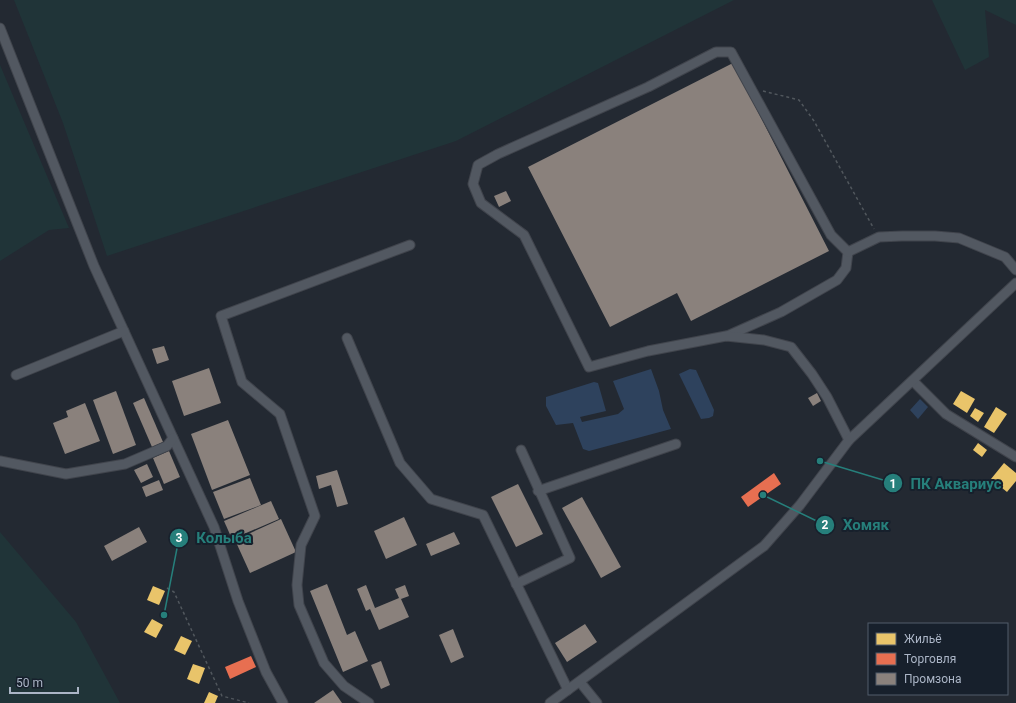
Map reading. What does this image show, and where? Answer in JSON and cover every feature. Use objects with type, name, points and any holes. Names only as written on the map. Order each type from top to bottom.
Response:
[{"type":"street","points":[[0,28],[94,266],[214,527],[238,601],[266,672],[283,703]]},
{"type":"street","points":[[716,52],[731,52],[831,235],[848,252],[846,268],[837,280],[781,312],[726,336],[648,350],[589,366],[524,235],[481,202],[473,184],[478,165],[498,154],[648,87],[716,52]]},
{"type":"street","points":[[848,252],[879,237],[935,236],[959,238],[1005,257],[1016,270]]},
{"type":"street","points":[[369,703],[344,686],[324,662],[299,605],[297,585],[301,545],[314,516],[280,414],[242,382],[221,316],[410,244]]},
{"type":"street","points":[[550,703],[764,546],[800,505],[849,440],[1016,283]]},
{"type":"street","points":[[16,375],[124,332]]},
{"type":"street","points":[[726,336],[764,340],[791,347],[812,374],[827,397],[849,440]]},
{"type":"street","points":[[347,338],[400,463],[431,499],[483,515],[568,690]]},
{"type":"street","points":[[913,381],[946,414],[1016,458]]},
{"type":"street","points":[[0,461],[66,474],[125,464],[167,446],[173,438]]},
{"type":"street","points":[[538,491],[676,444]]},
{"type":"street","points":[[516,584],[570,558],[538,491],[521,450]]},
{"type":"street","points":[[580,682],[597,703]]},
{"type":"path","points":[[751,89],[799,100],[814,121],[879,237]]},
{"type":"path","points":[[167,588],[174,592],[222,696],[249,703]]},
{"type":"green space","points":[[14,0],[734,0],[456,141],[107,256],[63,123]]},
{"type":"green space","points":[[932,0],[1016,0],[1016,25],[985,10],[989,57],[965,70]]},
{"type":"green space","points":[[0,65],[69,228],[49,230],[0,261]]},
{"type":"green space","points":[[0,532],[76,622],[120,703],[0,703]]},
{"type":"water","points":[[651,369],[659,391],[663,410],[671,429],[589,451],[583,449],[573,423],[556,425],[546,406],[546,397],[594,382],[598,383],[606,411],[580,417],[582,422],[618,414],[624,409],[613,381]]},
{"type":"water","points":[[690,369],[696,370],[714,410],[713,416],[709,418],[701,419],[679,374]]},
{"type":"water","points":[[920,399],[928,407],[918,419],[910,410]]},
{"type":"building: Жильё","points":[[961,391],[975,399],[967,413],[953,404]]},
{"type":"building: Жильё","points":[[996,407],[1007,414],[994,433],[984,427]]},
{"type":"building: Жильё","points":[[975,408],[984,413],[978,422],[970,416]]},
{"type":"building: Жильё","points":[[978,443],[987,450],[982,457],[973,450]]},
{"type":"building: Жильё","points":[[1004,463],[1016,473],[1016,481],[1007,492],[991,479]]},
{"type":"building: Жильё","points":[[153,586],[165,591],[159,605],[147,600]]},
{"type":"building: Жильё","points":[[152,619],[163,625],[156,638],[144,632]]},
{"type":"building: Жильё","points":[[181,636],[192,641],[185,655],[174,650]]},
{"type":"building: Жильё","points":[[193,664],[205,668],[199,684],[187,679]]},
{"type":"building: Жильё","points":[[209,692],[218,696],[215,703],[204,703]]},
{"type":"building: Торговля","points":[[774,473],[781,484],[748,507],[741,497]]},
{"type":"building: Торговля","points":[[251,656],[256,667],[230,679],[225,667]]},
{"type":"building: Промзона","points":[[733,63],[829,251],[691,321],[677,293],[610,327],[528,167]]},
{"type":"building: Промзона","points":[[506,191],[511,201],[499,207],[494,196]]},
{"type":"building: Промзона","points":[[164,346],[169,360],[157,364],[152,349]]},
{"type":"building: Промзона","points":[[209,368],[221,403],[184,416],[172,381]]},
{"type":"building: Промзона","points":[[116,391],[136,445],[113,454],[93,400]]},
{"type":"building: Промзона","points":[[817,393],[821,401],[813,406],[808,398]]},
{"type":"building: Промзона","points":[[144,398],[163,442],[152,447],[133,403]]},
{"type":"building: Промзона","points":[[85,403],[100,441],[65,454],[53,423],[68,417],[66,411]]},
{"type":"building: Промзона","points":[[228,420],[250,475],[212,490],[191,434]]},
{"type":"building: Промзона","points":[[169,451],[180,477],[164,484],[153,458]]},
{"type":"building: Промзона","points":[[147,464],[153,477],[141,483],[134,470]]},
{"type":"building: Промзона","points":[[337,470],[348,504],[337,507],[331,485],[319,489],[316,476]]},
{"type":"building: Промзона","points":[[250,478],[261,505],[224,519],[213,492]]},
{"type":"building: Промзона","points":[[159,480],[163,490],[146,497],[142,487]]},
{"type":"building: Промзона","points":[[518,484],[543,534],[516,547],[491,497]]},
{"type":"building: Промзона","points":[[582,497],[621,567],[601,578],[562,508]]},
{"type":"building: Промзона","points":[[271,501],[279,519],[232,539],[224,521]]},
{"type":"building: Промзона","points":[[404,517],[417,545],[386,559],[374,531]]},
{"type":"building: Промзона","points":[[281,519],[296,552],[250,573],[235,540]]},
{"type":"building: Промзона","points":[[139,527],[147,542],[112,561],[104,546]]},
{"type":"building: Промзона","points":[[454,532],[460,544],[431,556],[426,544]]},
{"type":"building: Промзона","points":[[327,584],[347,635],[355,631],[368,661],[343,672],[310,591]]},
{"type":"building: Промзона","points":[[366,585],[375,608],[399,598],[395,589],[405,585],[409,596],[401,599],[409,617],[379,630],[370,609],[366,611],[357,589]]},
{"type":"building: Промзона","points":[[585,624],[597,642],[567,662],[555,643]]},
{"type":"building: Промзона","points":[[453,629],[464,657],[451,663],[439,635]]},
{"type":"building: Промзона","points":[[381,661],[390,685],[381,689],[371,665]]},
{"type":"building: Промзона","points":[[333,690],[342,703],[314,703]]},
{"type":"place","name":"ПК Аквариус","points":[[820,461]]},
{"type":"place","name":"Хомяк","points":[[763,495]]},
{"type":"place","name":"Колыба","points":[[164,615]]}]
